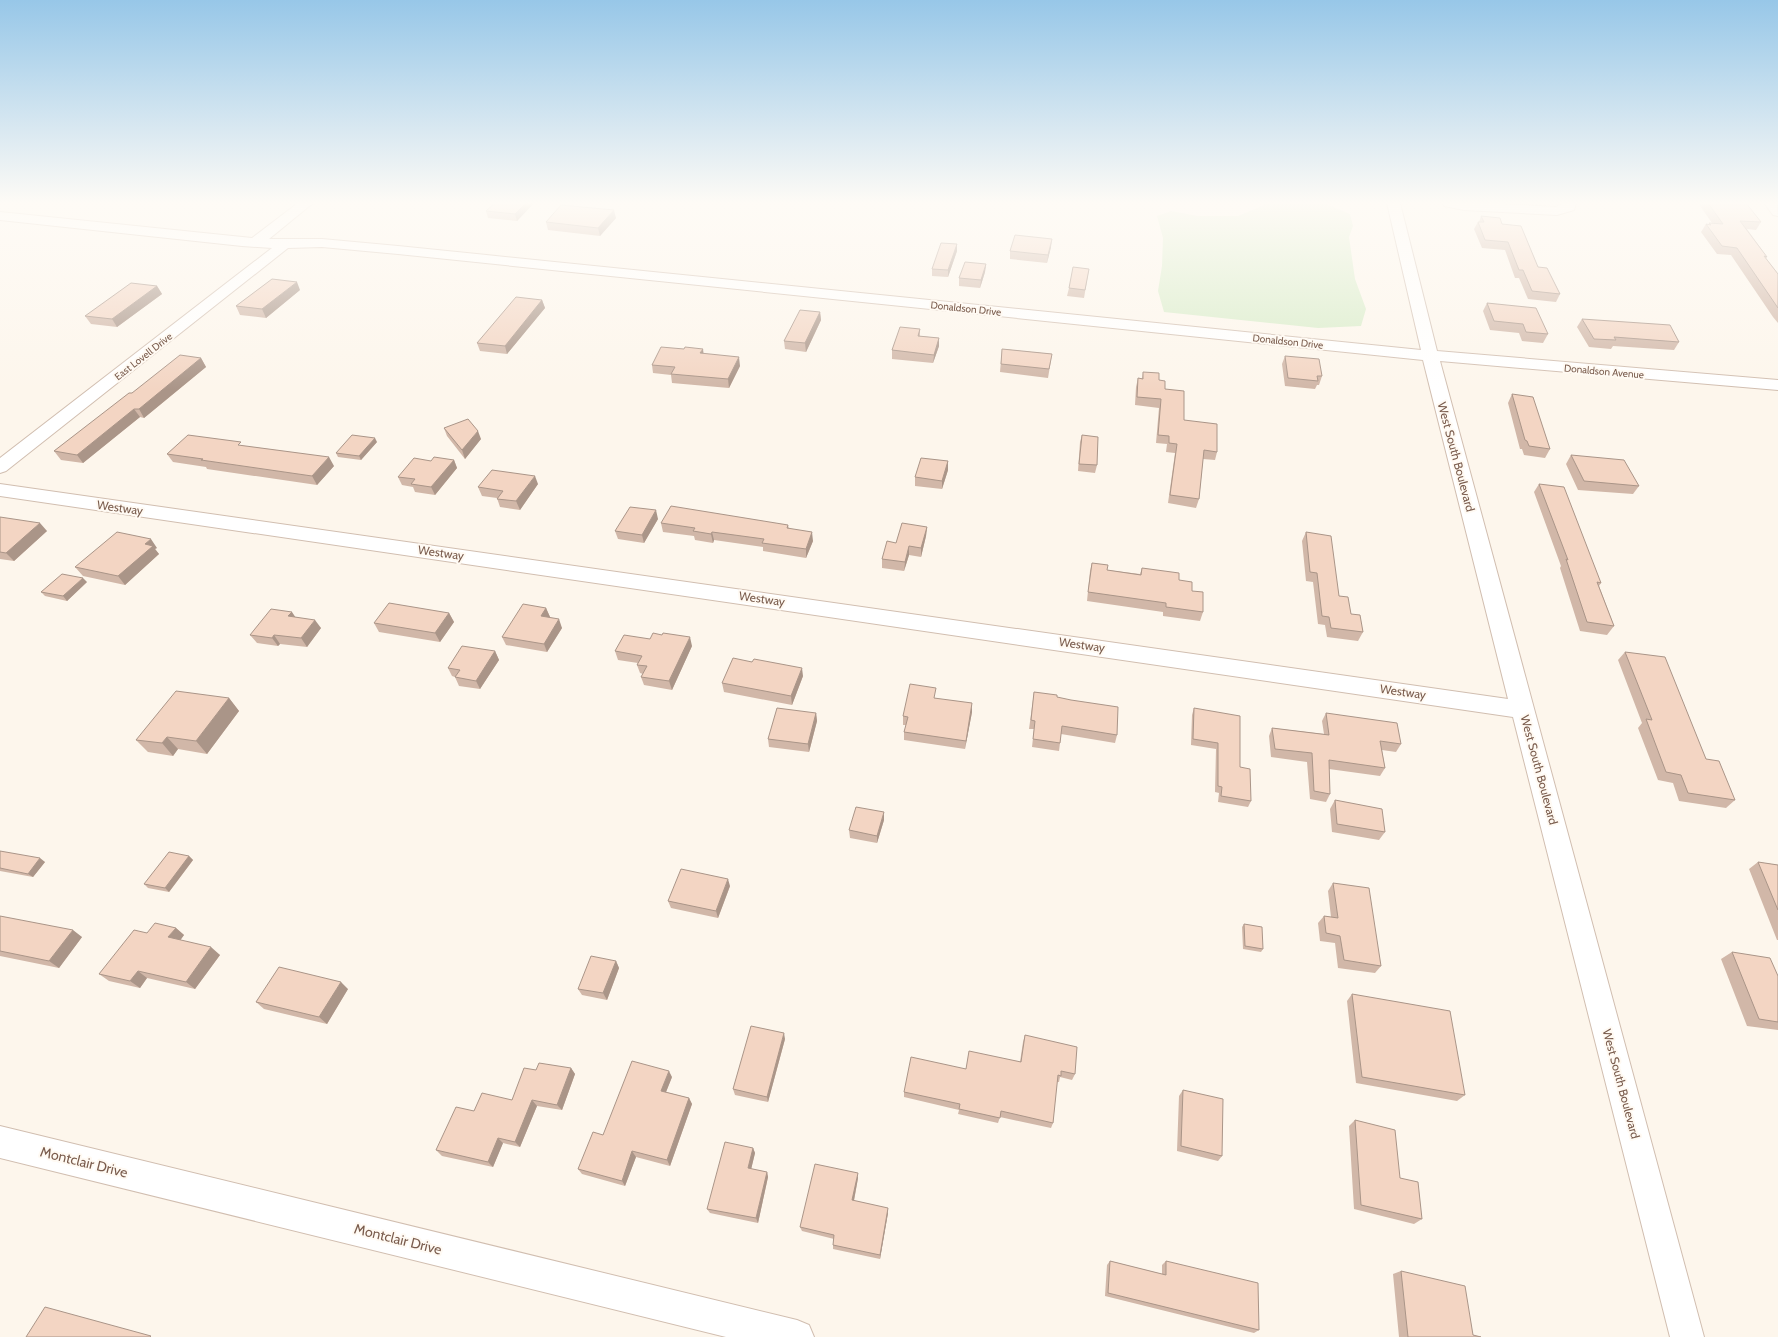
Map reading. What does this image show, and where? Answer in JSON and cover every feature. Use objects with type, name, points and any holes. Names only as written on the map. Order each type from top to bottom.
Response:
[{"type":"street","name":"East Lovell Drive","points":[[0,467],[258,265]]},
{"type":"street","name":"Donaldson Drive","points":[[553,265],[1430,355]]},
{"type":"street","name":"West South Boulevard","points":[[1408,265],[1430,355],[1687,1337]]},
{"type":"street","name":"Donaldson Avenue","points":[[1430,355],[1526,365],[1778,385]]},
{"type":"street","name":"Westway","points":[[0,490],[1523,710]]},
{"type":"street","name":"Montclair Drive","points":[[0,1142],[797,1337]]},
{"type":"green space","points":[[1353,265],[1355,279],[1366,309],[1361,326],[1318,328],[1164,312],[1158,291],[1162,266]]},
{"type":"building","points":[[933,265],[950,265],[948,270],[932,269]]},
{"type":"building","points":[[964,265],[986,265],[981,280],[959,278]]},
{"type":"building","points":[[1517,265],[1537,265],[1538,267],[1547,268],[1560,294],[1532,291],[1523,270],[1519,270]]},
{"type":"building","points":[[1749,265],[1771,265],[1778,274],[1778,308]]},
{"type":"building","points":[[1073,267],[1089,269],[1085,290],[1069,288]]},
{"type":"building","points":[[272,279],[297,282],[262,309],[236,306]]},
{"type":"building","points":[[131,283],[157,286],[112,319],[85,316]]},
{"type":"building","points":[[516,297],[542,300],[505,346],[477,343]]},
{"type":"building","points":[[1487,303],[1536,308],[1548,334],[1526,332],[1523,324],[1494,321]]},
{"type":"building","points":[[800,310],[820,312],[805,343],[784,341]]},
{"type":"building","points":[[1582,319],[1670,325],[1679,342],[1614,337],[1616,340],[1594,339]]},
{"type":"building","points":[[900,327],[920,329],[918,336],[939,338],[934,355],[892,350]]},
{"type":"building","points":[[661,347],[703,349],[700,353],[739,357],[728,379],[671,374],[675,367],[652,365]]},
{"type":"building","points":[[1002,349],[1052,354],[1049,369],[1001,364]]},
{"type":"building","points":[[180,355],[201,358],[139,409],[134,409],[77,455],[54,451],[129,393],[132,393]]},
{"type":"building","points":[[1285,356],[1319,359],[1322,376],[1317,376],[1318,381],[1288,378]]},
{"type":"building","points":[[1143,372],[1159,373],[1159,380],[1165,381],[1165,389],[1184,391],[1184,420],[1217,424],[1217,452],[1204,450],[1199,499],[1170,495],[1177,444],[1169,443],[1169,436],[1158,435],[1161,399],[1137,397],[1138,378],[1143,379]]},
{"type":"building","points":[[1512,394],[1533,397],[1550,449],[1529,446],[1525,440]]},
{"type":"building","points":[[468,419],[478,431],[462,450],[444,428]]},
{"type":"building","points":[[188,435],[241,442],[238,445],[329,457],[312,476],[167,454]]},
{"type":"building","points":[[352,435],[375,438],[359,456],[336,453]]},
{"type":"building","points":[[1082,435],[1098,437],[1097,465],[1079,464]]},
{"type":"building","points":[[1571,455],[1624,460],[1639,486],[1584,481]]},
{"type":"building","points":[[434,457],[454,460],[431,487],[411,484],[415,479],[398,477],[414,458],[431,461]]},
{"type":"building","points":[[921,458],[948,461],[942,481],[915,477]]},
{"type":"building","points":[[492,470],[535,476],[516,501],[497,499],[503,491],[478,487]]},
{"type":"building","points":[[1539,484],[1564,487],[1601,583],[1597,582],[1614,626],[1587,622],[1566,559],[1568,560]]},
{"type":"building","points":[[671,506],[788,525],[787,528],[812,532],[806,549],[762,543],[764,539],[693,531],[695,528],[661,523]]},
{"type":"building","points":[[630,507],[656,510],[642,535],[615,531]]},
{"type":"building","points":[[0,517],[40,523],[6,553],[0,552]]},
{"type":"building","points":[[902,523],[927,527],[921,548],[909,546],[905,562],[882,559],[887,541],[896,543]]},
{"type":"building","points":[[117,532],[151,539],[145,544],[153,546],[118,576],[75,567]]},
{"type":"building","points":[[1306,532],[1331,536],[1339,596],[1348,597],[1351,614],[1360,615],[1363,632],[1331,628],[1329,617],[1322,616],[1317,573],[1310,572]]},
{"type":"building","points":[[1092,563],[1108,565],[1107,570],[1141,575],[1142,568],[1179,573],[1179,580],[1192,582],[1192,591],[1203,592],[1203,612],[1166,607],[1166,603],[1088,592]]},
{"type":"building","points":[[62,574],[83,578],[63,596],[41,592]]},
{"type":"building","points":[[389,603],[449,613],[435,633],[374,623]]},
{"type":"building","points":[[523,604],[546,608],[541,616],[559,619],[544,644],[502,637]]},
{"type":"building","points":[[271,609],[292,612],[288,616],[315,620],[301,638],[274,635],[272,638],[250,635]]},
{"type":"building","points":[[653,633],[690,637],[669,681],[641,677],[647,666],[637,665],[642,656],[615,651],[624,635],[650,639]]},
{"type":"building","points":[[462,646],[495,651],[476,681],[455,677],[460,670],[448,668]]},
{"type":"building","points":[[1625,652],[1665,657],[1706,759],[1719,761],[1735,800],[1688,793],[1681,775],[1666,772],[1646,719],[1652,720]]},
{"type":"building","points":[[733,658],[752,662],[754,659],[802,668],[791,696],[722,683]]},
{"type":"building","points":[[910,684],[936,688],[934,698],[972,703],[966,741],[904,732],[908,717],[903,716]]},
{"type":"building","points":[[176,691],[229,698],[196,741],[167,737],[162,743],[136,740]]},
{"type":"building","points":[[1034,692],[1057,695],[1057,697],[1071,700],[1118,707],[1117,735],[1062,726],[1060,743],[1033,739],[1035,721],[1031,720]]},
{"type":"building","points":[[777,708],[816,713],[808,744],[768,739]]},
{"type":"building","points":[[1194,708],[1240,716],[1240,767],[1250,769],[1251,801],[1221,796],[1222,787],[1218,786],[1218,743],[1193,739]]},
{"type":"building","points":[[1326,713],[1397,723],[1401,744],[1380,741],[1385,768],[1329,760],[1330,794],[1314,791],[1312,753],[1275,749],[1272,728],[1329,735]]},
{"type":"building","points":[[1335,800],[1382,809],[1385,832],[1337,824]]},
{"type":"building","points":[[856,807],[884,812],[877,836],[849,830]]},
{"type":"building","points":[[0,851],[40,858],[28,874],[0,868]]},
{"type":"building","points":[[169,852],[189,856],[165,888],[144,884]]},
{"type":"building","points":[[1758,862],[1778,865],[1778,910]]},
{"type":"building","points":[[681,869],[728,879],[716,911],[668,901]]},
{"type":"building","points":[[1333,883],[1369,888],[1381,966],[1344,960],[1340,936],[1326,933],[1324,916],[1338,918]]},
{"type":"building","points":[[0,916],[73,930],[49,961],[0,951]]},
{"type":"building","points":[[155,923],[176,928],[168,937],[211,947],[186,982],[138,971],[130,981],[99,974],[134,930],[147,933]]},
{"type":"building","points":[[1244,924],[1262,927],[1263,949],[1245,946]]},
{"type":"building","points":[[1732,952],[1770,958],[1778,976],[1778,1022],[1759,1019]]},
{"type":"building","points":[[591,956],[616,961],[603,993],[578,989]]},
{"type":"building","points":[[279,967],[341,982],[319,1017],[256,1002]]},
{"type":"building","points":[[1352,994],[1450,1011],[1465,1095],[1362,1077]]},
{"type":"building","points":[[751,1026],[784,1033],[767,1097],[733,1089]]},
{"type":"building","points":[[1025,1035],[1077,1047],[1075,1074],[1061,1071],[1061,1076],[1058,1075],[1053,1123],[1001,1111],[1000,1118],[959,1109],[960,1104],[904,1092],[911,1057],[966,1069],[969,1051],[1021,1062]]},
{"type":"building","points":[[632,1061],[669,1071],[661,1091],[689,1098],[667,1160],[632,1151],[622,1181],[578,1169],[593,1132],[603,1135]]},
{"type":"building","points":[[539,1063],[571,1068],[557,1105],[532,1100],[515,1142],[498,1138],[488,1162],[436,1150],[456,1107],[474,1111],[482,1093],[512,1100],[524,1068],[536,1070]]},
{"type":"building","points":[[1183,1090],[1223,1099],[1222,1156],[1181,1146]]},
{"type":"building","points":[[1355,1120],[1395,1130],[1400,1178],[1418,1182],[1422,1219],[1361,1205]]},
{"type":"building","points":[[725,1142],[753,1148],[748,1168],[767,1172],[756,1218],[707,1209]]},
{"type":"building","points":[[815,1164],[858,1173],[852,1200],[888,1208],[880,1255],[833,1245],[834,1235],[800,1227]]},
{"type":"building","points":[[1110,1261],[1166,1275],[1166,1261],[1258,1283],[1259,1330],[1108,1293]]},
{"type":"building","points":[[1401,1271],[1465,1286],[1473,1335],[1481,1337],[1408,1337]]},
{"type":"building","points":[[45,1307],[151,1336],[26,1337]]}]
